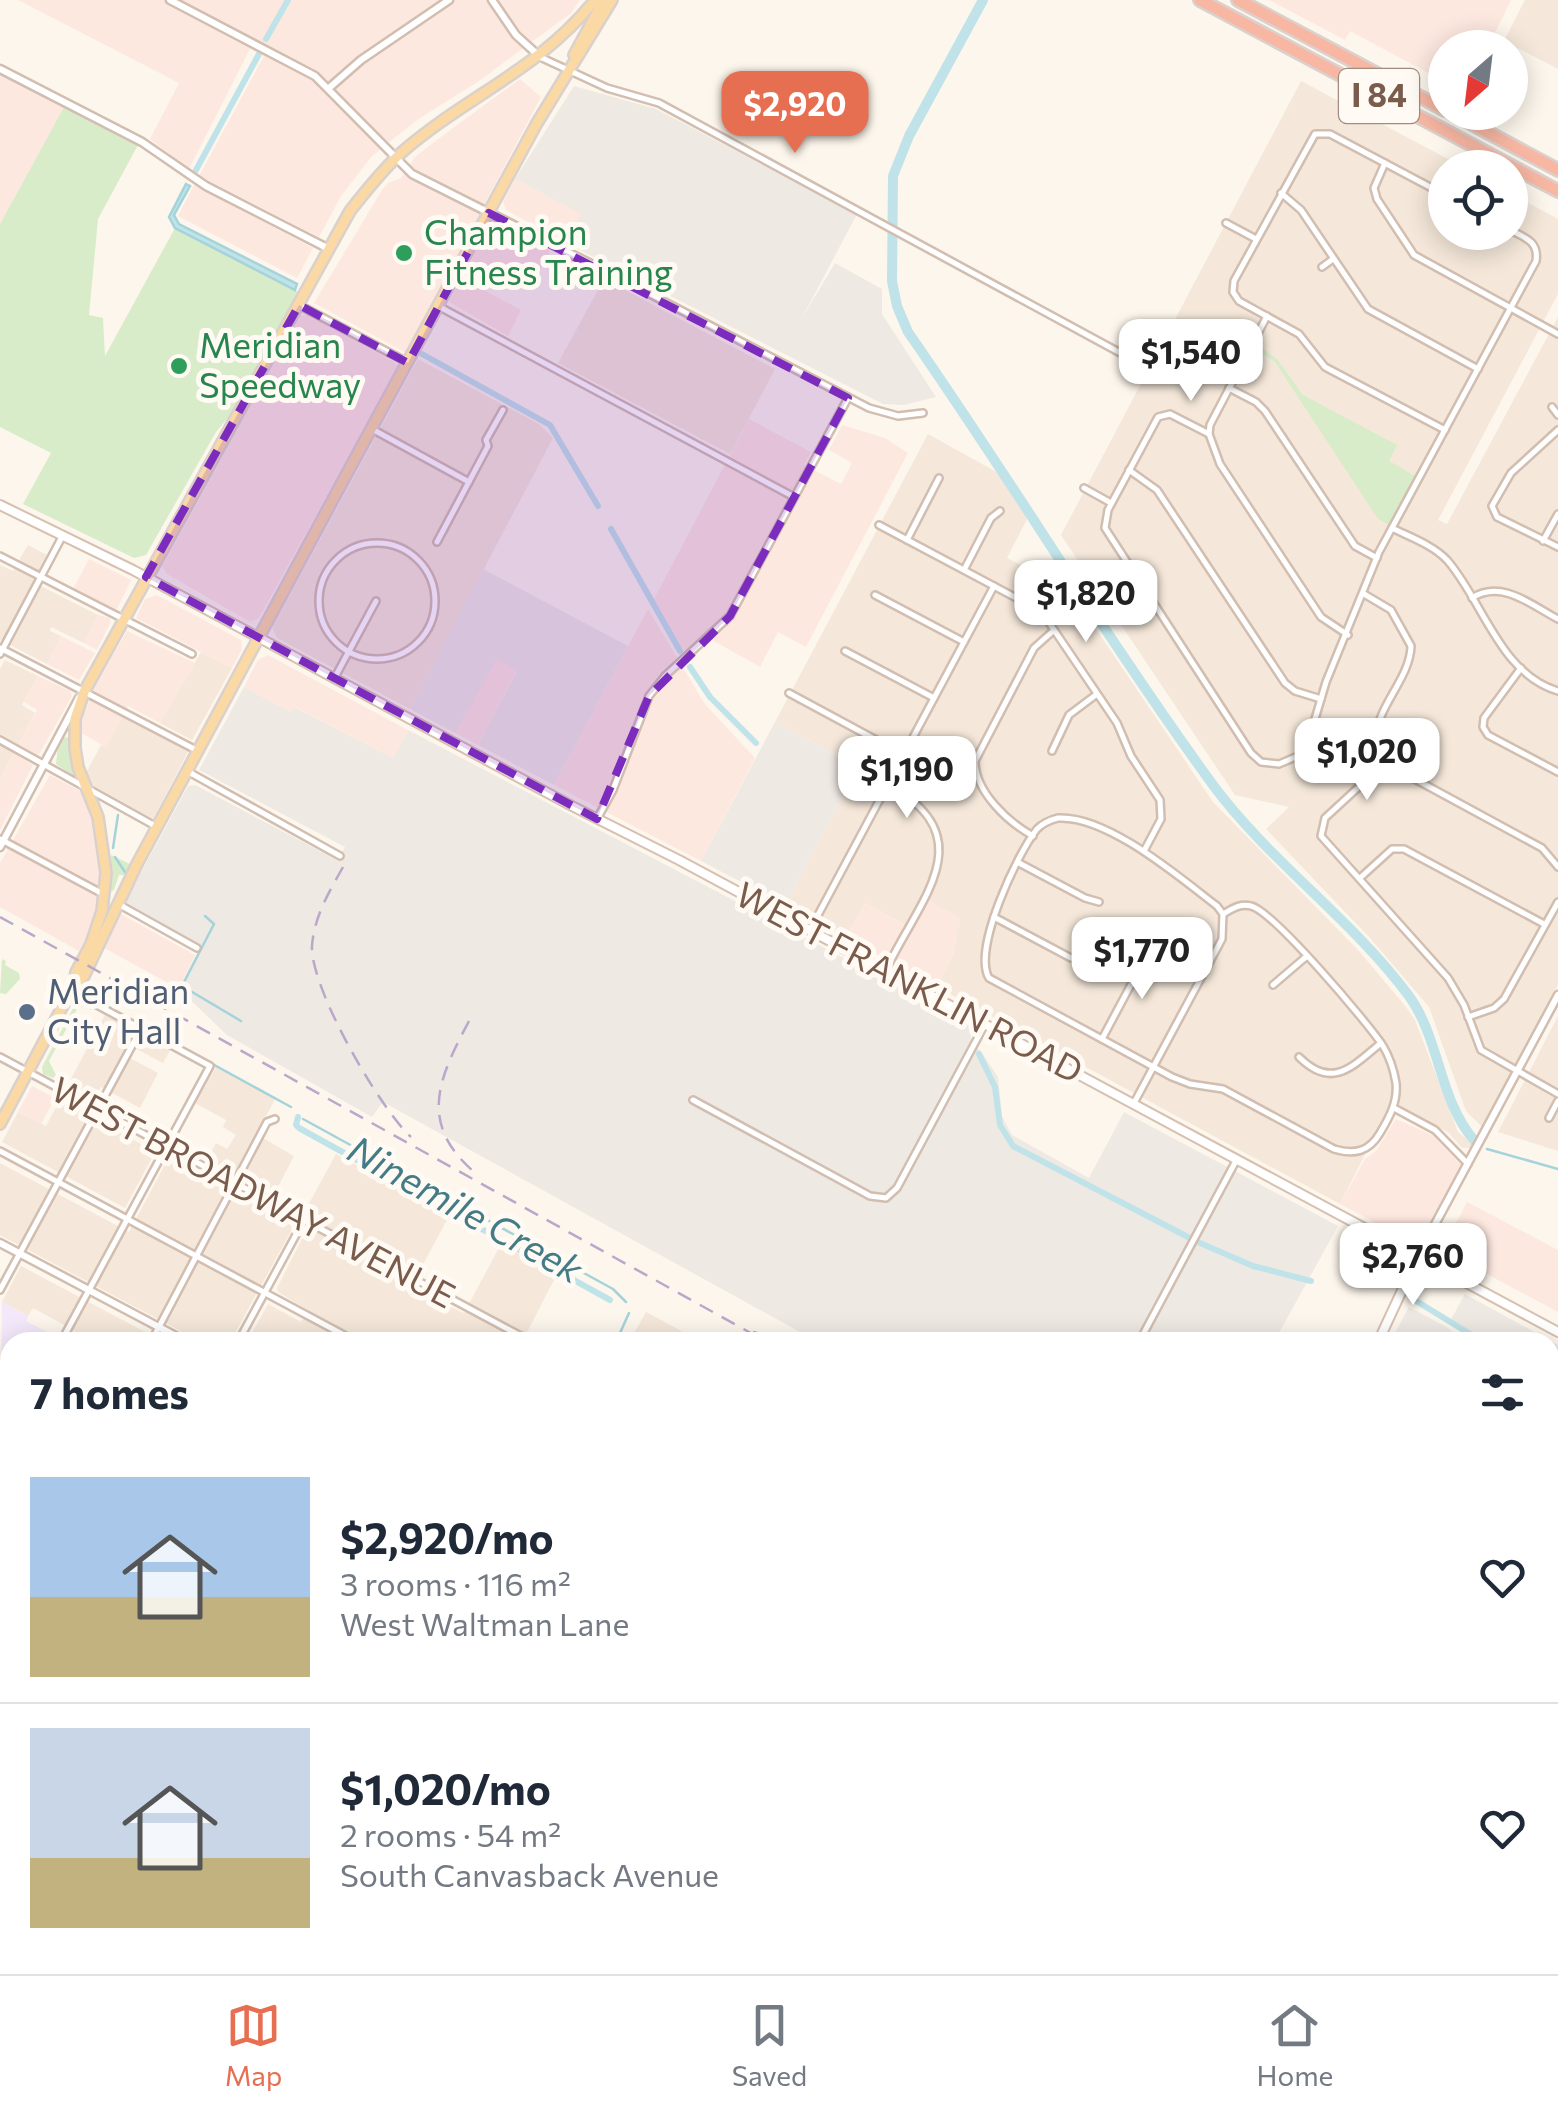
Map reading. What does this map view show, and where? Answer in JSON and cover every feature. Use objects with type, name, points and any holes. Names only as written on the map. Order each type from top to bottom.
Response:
[{"type":"highway","name":"I 84","points":[[1200,0],[1558,191]]},
{"type":"highway","name":"I 84","points":[[1238,0],[1428,101]]},
{"type":"highway","name":"I 84","points":[[1483,130],[1558,170]]},
{"type":"main road","points":[[72,988],[96,932],[104,895],[104,846],[74,748],[76,719],[84,692],[350,211],[394,160],[540,57],[595,0]]},
{"type":"main road","points":[[0,1124],[72,988],[90,964],[186,771],[608,0]]},
{"type":"main road","name":"WEST FRANKLIN ROAD","points":[[0,505],[146,578],[886,970],[1558,1332]]},
{"type":"main road","points":[[1383,1332],[1418,1256]]},
{"type":"street","points":[[170,0],[304,68],[329,88],[394,160],[412,174],[848,398],[887,414],[923,414]]},
{"type":"street","points":[[329,88],[362,60],[449,0]]},
{"type":"street","points":[[492,0],[516,35],[540,57],[607,88],[659,103],[1150,368]]},
{"type":"street","points":[[0,69],[129,135],[196,180],[329,249]]},
{"type":"street","points":[[1428,186],[1322,132],[1310,138],[1234,281],[1233,292],[1239,301],[1300,334],[1326,367],[1445,430]]},
{"type":"street","points":[[1385,163],[1374,188],[1377,200],[1414,254],[1558,334]]},
{"type":"street","points":[[1281,193],[1301,210],[1368,309],[1478,369]]},
{"type":"street","points":[[1226,222],[1256,239]]},
{"type":"street","points":[[1210,434],[1170,414],[1154,422],[1105,522],[1110,540],[1251,753],[1261,762],[1279,764],[1303,752],[1377,558],[1536,261],[1538,250],[1528,240]]},
{"type":"street","points":[[1322,267],[1334,259]]},
{"type":"street","points":[[299,304],[408,363]]},
{"type":"street","points":[[438,306],[794,497]]},
{"type":"street","points":[[1267,316],[1210,424],[1210,434],[1220,464],[1321,616],[1348,636]]},
{"type":"street","points":[[1229,388],[1261,406],[1355,546],[1377,558]]},
{"type":"street","points":[[597,819],[613,790],[649,696],[730,616],[848,398]]},
{"type":"street","points":[[1552,406],[1558,414]]},
{"type":"street","points":[[436,542],[503,410]]},
{"type":"street","points":[[372,429],[469,482]]},
{"type":"street","points":[[1558,430],[1511,473],[1492,510],[1498,517],[1558,548]]},
{"type":"street","points":[[1129,470],[1157,490],[1285,683],[1295,691],[1321,699]]},
{"type":"street","points":[[907,540],[940,478]]},
{"type":"street","points":[[1084,488],[1111,503]]},
{"type":"street","points":[[964,570],[992,518],[1000,511]]},
{"type":"street","points":[[1543,541],[1558,514]]},
{"type":"street","points":[[879,524],[1037,609],[1117,723],[1131,756],[1160,800],[1161,819],[1144,851]]},
{"type":"street","points":[[1392,528],[1444,557],[1510,658],[1558,691]]},
{"type":"street","points":[[63,535],[1,651],[198,750]]},
{"type":"street","points":[[372,543],[408,553],[418,561],[432,584],[434,610],[424,634],[416,644],[393,656],[367,658],[348,652],[334,640],[321,617],[319,592],[329,568],[347,551],[372,543]]},
{"type":"street","points":[[0,556],[192,654]]},
{"type":"street","points":[[810,930],[994,586]]},
{"type":"street","points":[[1472,598],[1490,589],[1503,590],[1558,619]]},
{"type":"street","points":[[1364,594],[1391,610],[1412,646],[1408,664],[1378,722],[1378,741],[1387,760],[1400,771],[1542,848],[1558,868]]},
{"type":"street","points":[[875,595],[964,642]]},
{"type":"street","points":[[334,680],[376,601]]},
{"type":"street","points":[[1033,836],[1016,826],[998,807],[978,780],[976,761],[1034,648],[1054,630]]},
{"type":"street","points":[[846,651],[934,698]]},
{"type":"street","points":[[1521,668],[1484,718],[1482,727],[1488,735],[1558,772]]},
{"type":"street","points":[[84,692],[1,842],[104,895]]},
{"type":"street","points":[[788,693],[904,754]]},
{"type":"street","points":[[1052,751],[1068,715],[1098,694]]},
{"type":"street","points":[[0,740],[157,826]]},
{"type":"street","points":[[1387,760],[1325,818],[1320,830],[1325,841],[1448,978],[1482,1050],[1558,1098],[1549,1118]]},
{"type":"street","points":[[186,771],[340,856]]},
{"type":"street","points":[[886,970],[940,863],[935,830],[905,794],[888,785]]},
{"type":"street","points":[[1070,818],[1144,851],[1222,914],[1242,905],[1256,907],[1306,956],[1381,1043],[1396,1084],[1394,1108],[1374,1144],[1362,1152],[1347,1152],[1222,1089],[1190,1084],[1153,1067],[994,982],[984,968],[1001,896],[1033,836],[1046,822],[1070,818]]},
{"type":"street","points":[[1360,878],[1392,849],[1404,849],[1544,924]]},
{"type":"street","points":[[1018,863],[1099,902]]},
{"type":"street","points":[[1468,1017],[1500,1004],[1558,902]]},
{"type":"street","points":[[117,904],[197,948]]},
{"type":"street","points":[[1134,1103],[1222,939],[1222,914]]},
{"type":"street","points":[[994,918],[1071,958]]},
{"type":"street","points":[[1102,1040],[1151,948]]},
{"type":"street","points":[[1273,985],[1306,956]]},
{"type":"street","points":[[66,1332],[210,1066],[72,988]]},
{"type":"street","points":[[1418,1256],[1558,995]]},
{"type":"street","points":[[693,1100],[870,1196],[886,1198],[897,1188],[985,1024]]},
{"type":"street","points":[[0,1290],[141,1028]]},
{"type":"street","points":[[1299,1057],[1307,1066],[1325,1074],[1337,1074],[1349,1070],[1381,1043]]},
{"type":"street","name":"WEST BROADWAY AVENUE","points":[[0,1057],[513,1332]]},
{"type":"street","points":[[1394,1108],[1445,1137],[1468,1164]]},
{"type":"street","points":[[156,1332],[267,1122],[275,1119]]},
{"type":"street","points":[[0,1151],[338,1332]]},
{"type":"street","points":[[1144,1332],[1237,1159]]},
{"type":"street","points":[[243,1332],[304,1220]]},
{"type":"street","points":[[0,1243],[166,1332]]},
{"type":"highlighted area","points":[[489,213],[848,398],[730,616],[649,696],[597,819],[146,577],[299,305],[408,363]]},
{"type":"shaded area","points":[[18,0],[580,0],[571,13],[372,156],[341,196],[319,237],[199,176],[264,56],[250,49],[189,169],[150,139],[179,83]]},
{"type":"shaded area","points":[[1269,0],[1511,0],[1496,30],[1428,30],[1428,73],[1350,31],[1345,40]]},
{"type":"shaded area","points":[[1525,0],[1558,0],[1558,69],[1528,53],[1528,30],[1510,30]]},
{"type":"shaded area","points":[[0,75],[64,107],[0,224]]},
{"type":"shaded area","points":[[520,79],[541,97],[406,353],[314,303],[388,183],[401,178],[415,157]]},
{"type":"shaded area","points":[[1301,81],[1431,150],[1428,250],[1528,250],[1528,203],[1558,219],[1558,294],[1438,520],[1447,524],[1558,317],[1558,985],[1482,1127],[1466,1111],[1429,1007],[1370,938],[1266,829],[1289,807],[1235,795],[1061,535]]},
{"type":"shaded area","points":[[574,86],[656,109],[857,214],[801,320],[835,263],[882,289],[882,314],[936,397],[904,405],[883,404],[566,243],[581,214],[515,179]]},
{"type":"shaded area","points":[[515,179],[582,214],[566,243],[506,210],[503,202]]},
{"type":"shaded area","points":[[194,185],[313,248],[297,278],[178,216]]},
{"type":"shaded area","points":[[499,225],[550,251],[530,290],[471,260],[488,227]]},
{"type":"shaded area","points":[[462,278],[521,310],[508,336],[449,302]]},
{"type":"shaded area","points":[[604,279],[775,369],[730,454],[558,363]]},
{"type":"shaded area","points":[[308,315],[399,365],[259,618],[250,622],[167,574],[162,567],[300,316]]},
{"type":"shaded area","points":[[418,359],[539,424],[553,438],[410,709],[277,638],[272,628]]},
{"type":"shaded area","points":[[749,419],[811,452],[804,465],[841,484],[852,463],[829,450],[842,425],[885,438],[908,453],[806,647],[778,632],[760,667],[705,636],[684,652],[654,599]]},
{"type":"shaded area","points":[[928,434],[1002,475],[1029,515],[1007,558],[1040,575],[1050,561],[1213,802],[1359,951],[1406,1007],[1415,1020],[1458,1132],[1473,1144],[1471,1148],[1462,1148],[1449,1133],[1392,1101],[1340,1204],[937,987],[953,955],[960,918],[929,902],[913,929],[865,903],[846,938],[785,905],[859,767],[775,722]]},
{"type":"shaded area","points":[[28,545],[47,555],[33,582],[98,615],[84,643],[51,627],[50,631],[61,636],[47,664],[0,640],[0,565],[13,571]]},
{"type":"shaded area","points":[[89,559],[131,580],[116,611],[73,589]]},
{"type":"shaded area","points":[[483,569],[628,646],[554,785],[478,745],[517,671],[497,659],[455,733],[410,709]]},
{"type":"shaded area","points":[[157,595],[241,640],[242,649],[232,668],[136,618],[145,599]]},
{"type":"shaded area","points":[[648,609],[704,703],[755,758],[701,861],[554,785]]},
{"type":"shaded area","points":[[98,615],[110,618],[110,623],[97,650],[84,643]]},
{"type":"shaded area","points":[[127,631],[195,663],[160,723],[128,706],[106,747],[81,733],[82,719],[96,684]]},
{"type":"shaded area","points":[[61,636],[95,653],[79,680],[47,664]]},
{"type":"shaded area","points":[[201,652],[232,668],[192,740],[160,723]]},
{"type":"shaded area","points":[[268,655],[408,730],[393,758],[295,707],[291,712],[244,687],[258,660]]},
{"type":"shaded area","points":[[496,658],[517,670],[478,745],[455,733]]},
{"type":"shaded area","points":[[5,660],[38,676],[22,705],[35,713],[0,779],[0,669]]},
{"type":"shaded area","points":[[38,676],[70,691],[72,696],[38,756],[18,745],[37,710],[24,702]]},
{"type":"shaded area","points":[[244,687],[291,712],[294,707],[393,758],[408,730],[972,1025],[970,1045],[980,1050],[998,1077],[1002,1116],[1012,1135],[1089,1178],[1124,1112],[1338,1226],[1280,1332],[800,1332],[383,1102],[372,1117],[227,1035],[179,989],[201,945],[125,902],[188,786],[195,785],[337,860],[345,847],[199,770]]},
{"type":"shaded area","points":[[122,716],[189,750],[153,819],[92,785],[86,773],[101,745],[106,747]]},
{"type":"shaded area","points":[[775,722],[859,767],[785,905],[701,861]]},
{"type":"shaded area","points":[[14,753],[33,765],[0,830],[0,779]]},
{"type":"shaded area","points":[[50,775],[84,793],[97,835],[101,862],[98,903],[79,951],[0,907],[0,863]]},
{"type":"shaded area","points":[[929,901],[960,918],[953,955],[937,987],[846,938],[865,903],[913,929]]},
{"type":"shaded area","points":[[119,913],[195,955],[179,989],[104,948]]},
{"type":"shaded area","points":[[107,1011],[172,1047],[163,1063],[127,1044],[122,1054],[158,1073],[140,1108],[101,1087],[86,1113],[155,1152],[125,1208],[2,1142],[18,1112],[46,1126]]},
{"type":"shaded area","points":[[1558,1016],[1558,1151],[1498,1132]]},
{"type":"shaded area","points":[[217,1066],[276,1098],[256,1134],[294,1156],[266,1210],[294,1226],[236,1332],[182,1332],[0,1235],[0,1163],[129,1232],[168,1159],[198,1175],[216,1143],[227,1149],[236,1135],[223,1127],[226,1120],[195,1103]]},
{"type":"shaded area","points":[[32,1086],[55,1098],[41,1124],[18,1112]]},
{"type":"shaded area","points":[[1396,1119],[1432,1135],[1463,1167],[1419,1239],[1410,1241],[1340,1204],[1365,1159],[1376,1151]]},
{"type":"shaded area","points":[[336,1154],[449,1216],[412,1285],[464,1313],[501,1244],[557,1274],[527,1332],[350,1332],[342,1328],[339,1332],[253,1332],[268,1304],[301,1322],[308,1310],[277,1288],[314,1215],[306,1209]]},
{"type":"shaded area","points":[[1467,1202],[1558,1250],[1558,1312],[1442,1250]]},
{"type":"shaded area","points":[[21,1266],[145,1332],[74,1332],[33,1308],[28,1316],[2,1302]]},
{"type":"shaded area","points":[[1465,1294],[1534,1332],[1465,1332],[1450,1321]]},
{"type":"shaded area","points":[[2,1302],[47,1332],[2,1332]]},
{"type":"shaded area","points":[[1409,1307],[1453,1332],[1395,1332]]},
{"type":"shaded area","points":[[646,1312],[683,1332],[635,1332]]},
{"type":"green space","points":[[64,107],[138,145],[98,219],[89,315],[103,318],[105,356],[175,228],[299,292],[146,555],[134,558],[23,504],[51,453],[0,427],[0,224]]},
{"type":"green space","points":[[1259,346],[1277,359],[1303,395],[1397,445],[1389,461],[1415,476],[1389,525],[1378,519],[1275,362],[1257,350]]},
{"type":"green space","points":[[67,737],[78,779],[56,764],[58,746]]},
{"type":"green space","points":[[111,855],[130,864],[110,892]]},
{"type":"green space","points":[[2,959],[19,973],[20,979],[6,994],[0,993]]},
{"type":"green space","points":[[78,999],[93,1007],[77,1009],[49,1061],[56,1075],[53,1078],[43,1074],[42,1067]]},
{"type":"water","points":[[186,184],[190,186],[174,215],[179,224],[297,284],[295,290],[175,228],[169,217]]},
{"type":"waterway","points":[[266,39],[288,0]]},
{"type":"waterway","points":[[983,0],[909,136],[893,176],[892,281],[908,332],[1213,785],[1259,839],[1362,941],[1409,996],[1427,1031],[1453,1107],[1474,1140]]},
{"type":"waterway","points":[[196,170],[259,54]]},
{"type":"waterway","points":[[422,354],[550,425],[598,506]]},
{"type":"waterway","points":[[611,529],[680,651]]},
{"type":"waterway","points":[[690,667],[710,697],[756,743]]},
{"type":"waterway","name":"Ninemile Creek","points":[[113,848],[118,815]]},
{"type":"waterway","name":"Ninemile Creek","points":[[115,857],[125,872]]},
{"type":"waterway","name":"Ninemile Creek","points":[[205,916],[214,924],[182,986],[241,1021]]},
{"type":"waterway","points":[[83,993],[291,1107]]},
{"type":"waterway","points":[[979,1054],[995,1087],[1000,1125],[1013,1146],[1188,1237]]},
{"type":"waterway","points":[[298,1117],[299,1128],[610,1300]]},
{"type":"waterway","name":"Ninemile Creek","points":[[303,1119],[613,1289],[626,1302]]},
{"type":"waterway","points":[[1487,1149],[1558,1169]]},
{"type":"waterway","points":[[1200,1243],[1253,1266],[1311,1281]]},
{"type":"waterway","points":[[1413,1299],[1467,1332]]},
{"type":"waterway","name":"Ninemile Creek","points":[[620,1332],[629,1313]]},
{"type":"railway","points":[[343,867],[316,925],[314,965],[349,1047],[382,1101],[411,1137]]},
{"type":"railway","points":[[0,917],[749,1332]]},
{"type":"railway","points":[[469,1021],[443,1080],[439,1117],[456,1153],[473,1171]]},
{"type":"place","name":"Champion Fitness Training","points":[[404,253]]},
{"type":"place","name":"Meridian Speedway","points":[[179,366]]},
{"type":"place","name":"Meridian City Hall","points":[[27,1012]]}]
